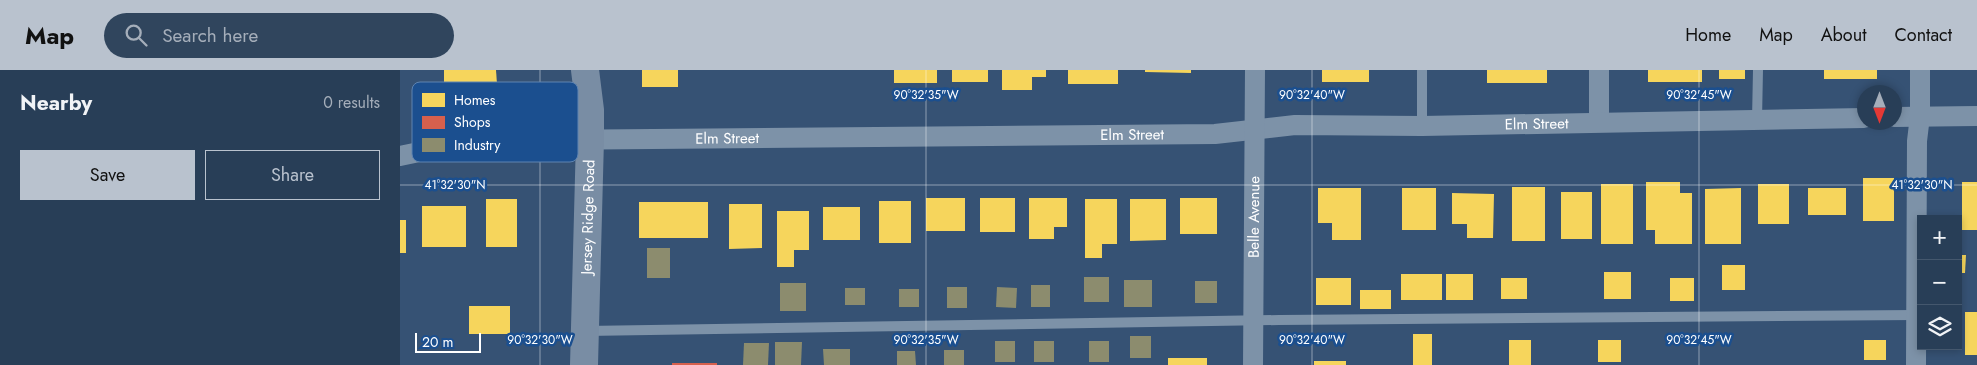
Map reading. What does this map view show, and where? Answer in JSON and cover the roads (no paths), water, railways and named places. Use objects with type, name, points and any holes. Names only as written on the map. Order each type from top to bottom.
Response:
[{"type":"street","name":"Jersey Ridge Road","points":[[584,70],[590,110],[584,365]]},
{"type":"street","name":"Belle Avenue","points":[[1253,365],[1255,70]]},
{"type":"street","points":[[1599,70],[1599,122]]},
{"type":"street","points":[[1916,365],[1917,142],[1920,116],[1920,70]]},
{"type":"street","points":[[1902,117],[1977,116]]},
{"type":"street","name":"Elm Street","points":[[578,138],[1215,134],[1295,125],[1422,126],[1857,118]]},
{"type":"lane","points":[[1422,70],[1422,126]]},
{"type":"lane","points":[[1757,120],[1758,70]]},
{"type":"lane","points":[[584,330],[1253,320],[1916,315]]}]
